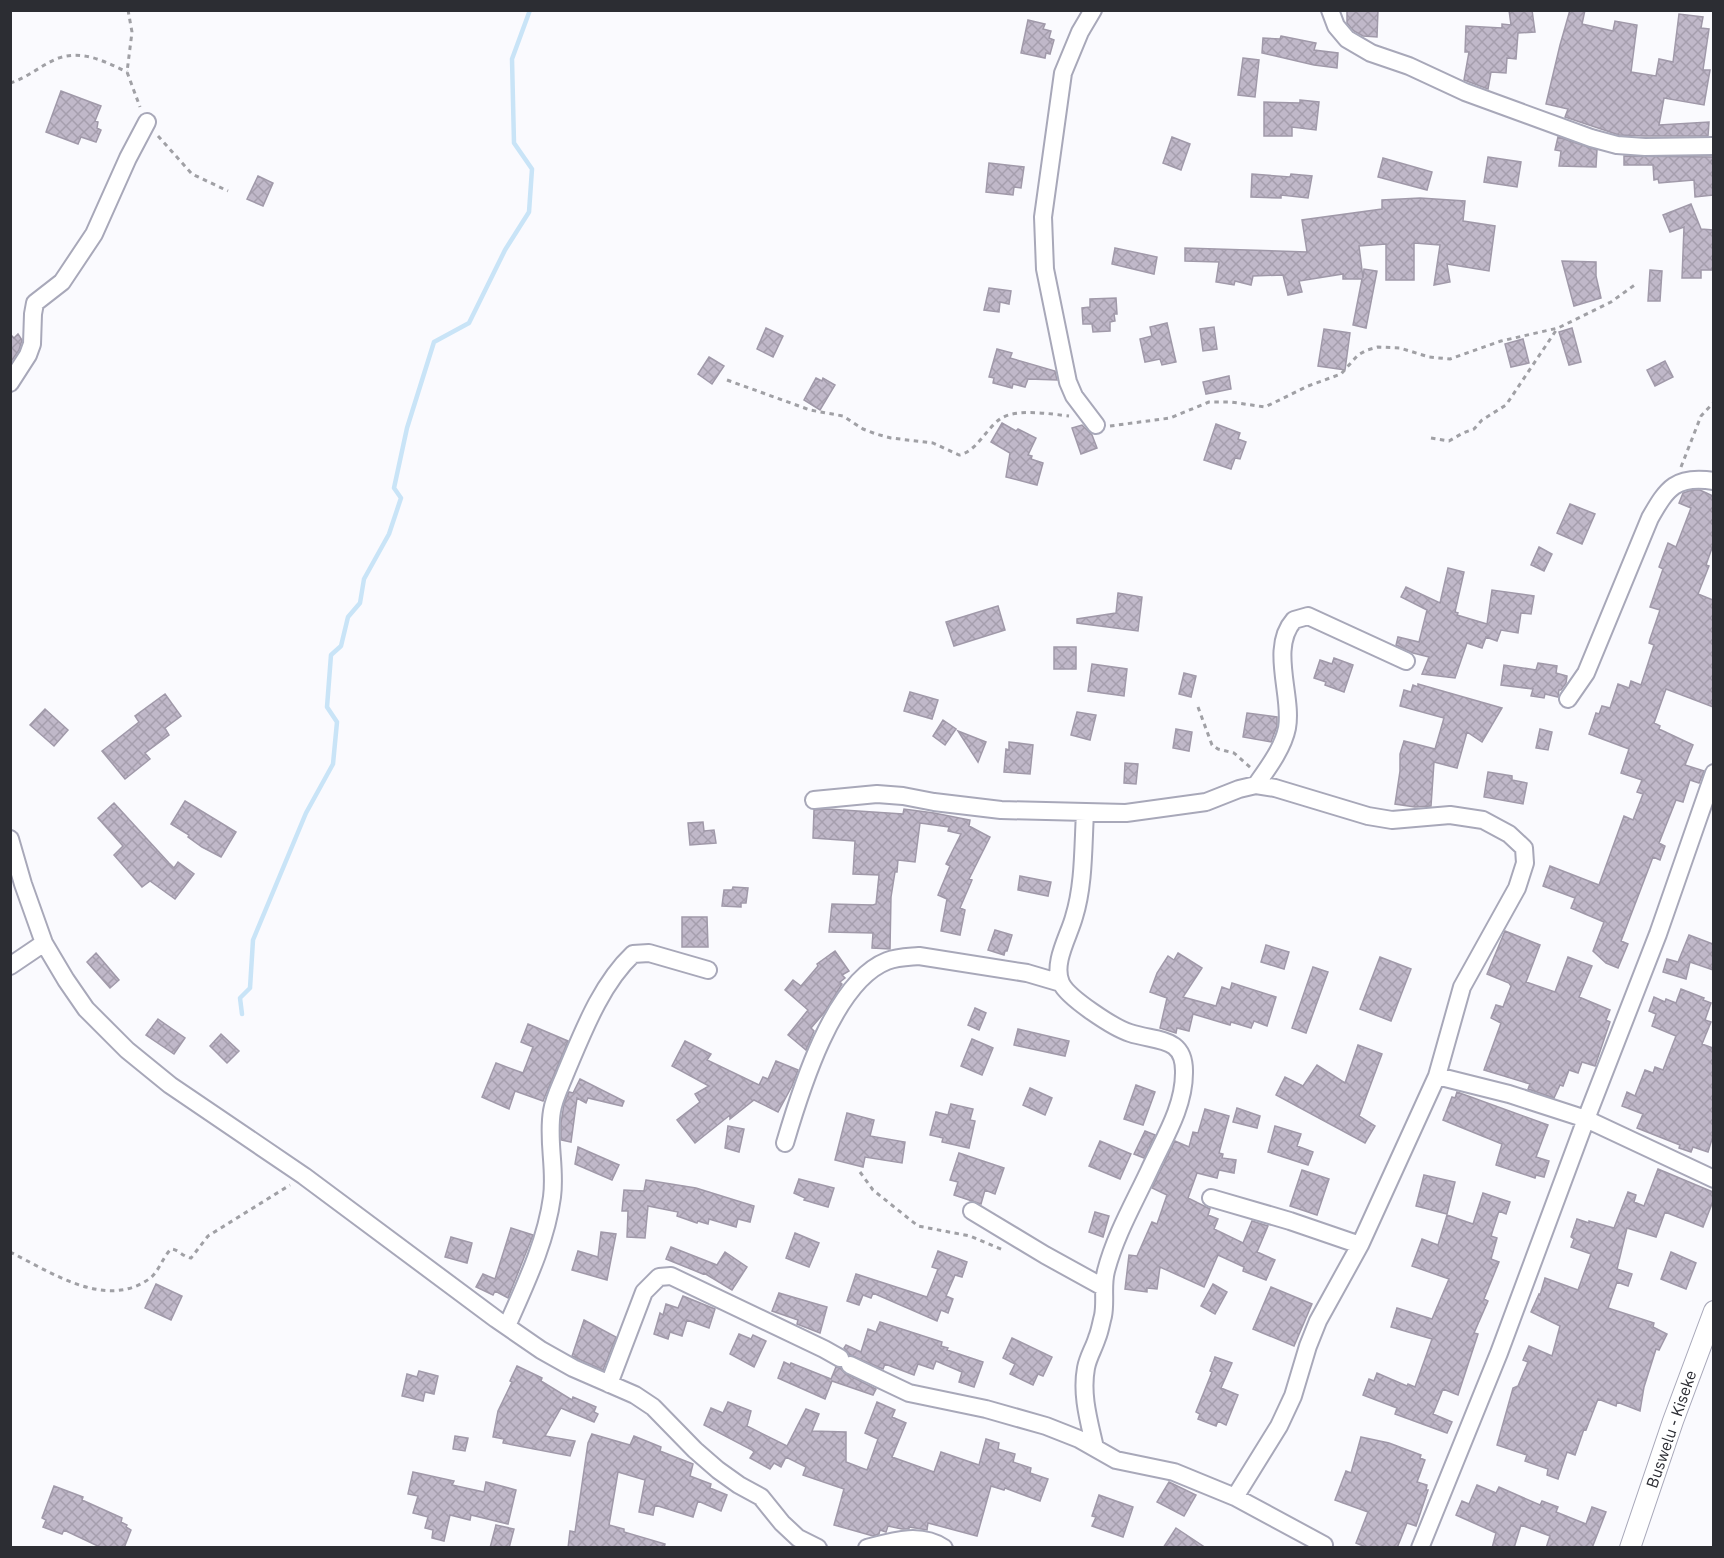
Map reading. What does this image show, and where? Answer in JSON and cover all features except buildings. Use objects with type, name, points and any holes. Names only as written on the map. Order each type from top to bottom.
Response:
[{"type":"main road","name":"Buswelu - Kiseke","points":[[1630,1548],[1672,1421],[1713,1311]]},
{"type":"street","points":[[1093,10],[1080,32],[1063,73],[1043,217],[1045,270],[1068,382],[1074,396],[1096,425]]},
{"type":"street","points":[[1330,10],[1336,26],[1347,39],[1371,53],[1408,66],[1465,92],[1582,134],[1627,146],[1713,146]]},
{"type":"street","points":[[10,383],[28,355],[32,344],[35,303],[62,282],[94,234],[147,122]]},
{"type":"street","points":[[1568,699],[1586,673],[1650,518],[1662,496],[1673,485],[1686,480],[1713,481]]},
{"type":"street","points":[[814,800],[877,794],[969,807],[1085,813],[1126,813],[1206,802],[1259,781],[1281,745],[1287,731],[1289,716],[1283,661],[1286,633],[1294,620],[1308,616],[1406,661]]},
{"type":"street","points":[[1420,1548],[1499,1353],[1658,934],[1713,773]]},
{"type":"street","points":[[1235,1497],[1280,1426],[1293,1396],[1318,1321],[1360,1245],[1437,1076],[1462,987],[1517,888],[1525,863],[1524,848],[1509,834],[1483,820],[1450,815],[1413,819],[1368,816],[1259,781]]},
{"type":"street","points":[[1061,983],[1059,969],[1075,915],[1082,871],[1085,813]]},
{"type":"street","points":[[10,839],[44,943],[86,1009],[127,1050],[170,1085],[304,1176],[406,1254],[541,1350],[573,1368],[635,1395],[653,1407],[718,1470],[761,1497],[795,1543],[818,1548]]},
{"type":"street","points":[[10,966],[44,943]]},
{"type":"street","points":[[507,1326],[546,1227],[552,1196],[554,1166],[550,1137],[552,1110],[580,1038],[602,996],[633,954],[650,953],[708,970]]},
{"type":"street","points":[[784,1143],[806,1077],[825,1033],[859,981],[872,969],[886,961],[919,956],[1027,973],[1061,983],[1070,993],[1110,1024],[1130,1033],[1165,1041],[1176,1048],[1184,1057],[1185,1076],[1176,1113],[1114,1248],[1103,1287],[1104,1308],[1098,1336],[1087,1365],[1084,1388],[1086,1409],[1095,1448]]},
{"type":"street","points":[[1437,1076],[1509,1094],[1586,1119],[1713,1179]]},
{"type":"street","points":[[1211,1198],[1290,1221],[1360,1245]]},
{"type":"street","points":[[972,1211],[1103,1287]]},
{"type":"street","points":[[609,1384],[644,1292],[659,1277],[671,1276],[824,1349],[909,1393],[986,1409],[1036,1423],[1065,1432],[1116,1460],[1174,1472],[1235,1497],[1322,1547]]},
{"type":"street","points":[[867,1548],[902,1539],[919,1538],[936,1542],[944,1548]]},
{"type":"path","points":[[10,83],[55,60],[70,55],[102,60],[127,72]]},
{"type":"path","points":[[727,380],[810,410],[843,416],[863,429],[876,434],[891,438],[933,442],[962,455],[1006,416],[1034,413],[1055,414],[1082,419],[1096,425],[1111,426],[1170,418],[1209,402],[1232,402],[1265,407],[1308,386],[1341,374],[1358,355],[1366,350],[1378,347],[1400,348],[1435,359],[1450,359],[1501,341],[1558,328],[1611,302],[1636,284]]},
{"type":"path","points":[[1431,438],[1449,441],[1474,429],[1482,420],[1506,405],[1558,328]]},
{"type":"path","points":[[1673,485],[1701,416],[1713,402]]},
{"type":"path","points":[[1198,707],[1212,745],[1218,750],[1228,751],[1239,757],[1259,781]]},
{"type":"path","points":[[860,1172],[873,1190],[918,1226],[970,1236],[1007,1251]]},
{"type":"path","points":[[10,1252],[49,1272],[88,1288],[100,1291],[136,1286],[151,1278],[171,1249],[190,1258],[208,1236],[304,1176]]},
{"type":"waterway","points":[[242,1014],[240,998],[250,988],[253,940],[306,813],[333,764],[337,722],[327,707],[331,655],[341,646],[348,617],[360,603],[364,579],[389,534],[401,498],[394,488],[407,428],[434,342],[469,323],[505,250],[529,212],[532,169],[514,143],[512,59],[530,10]]}]
